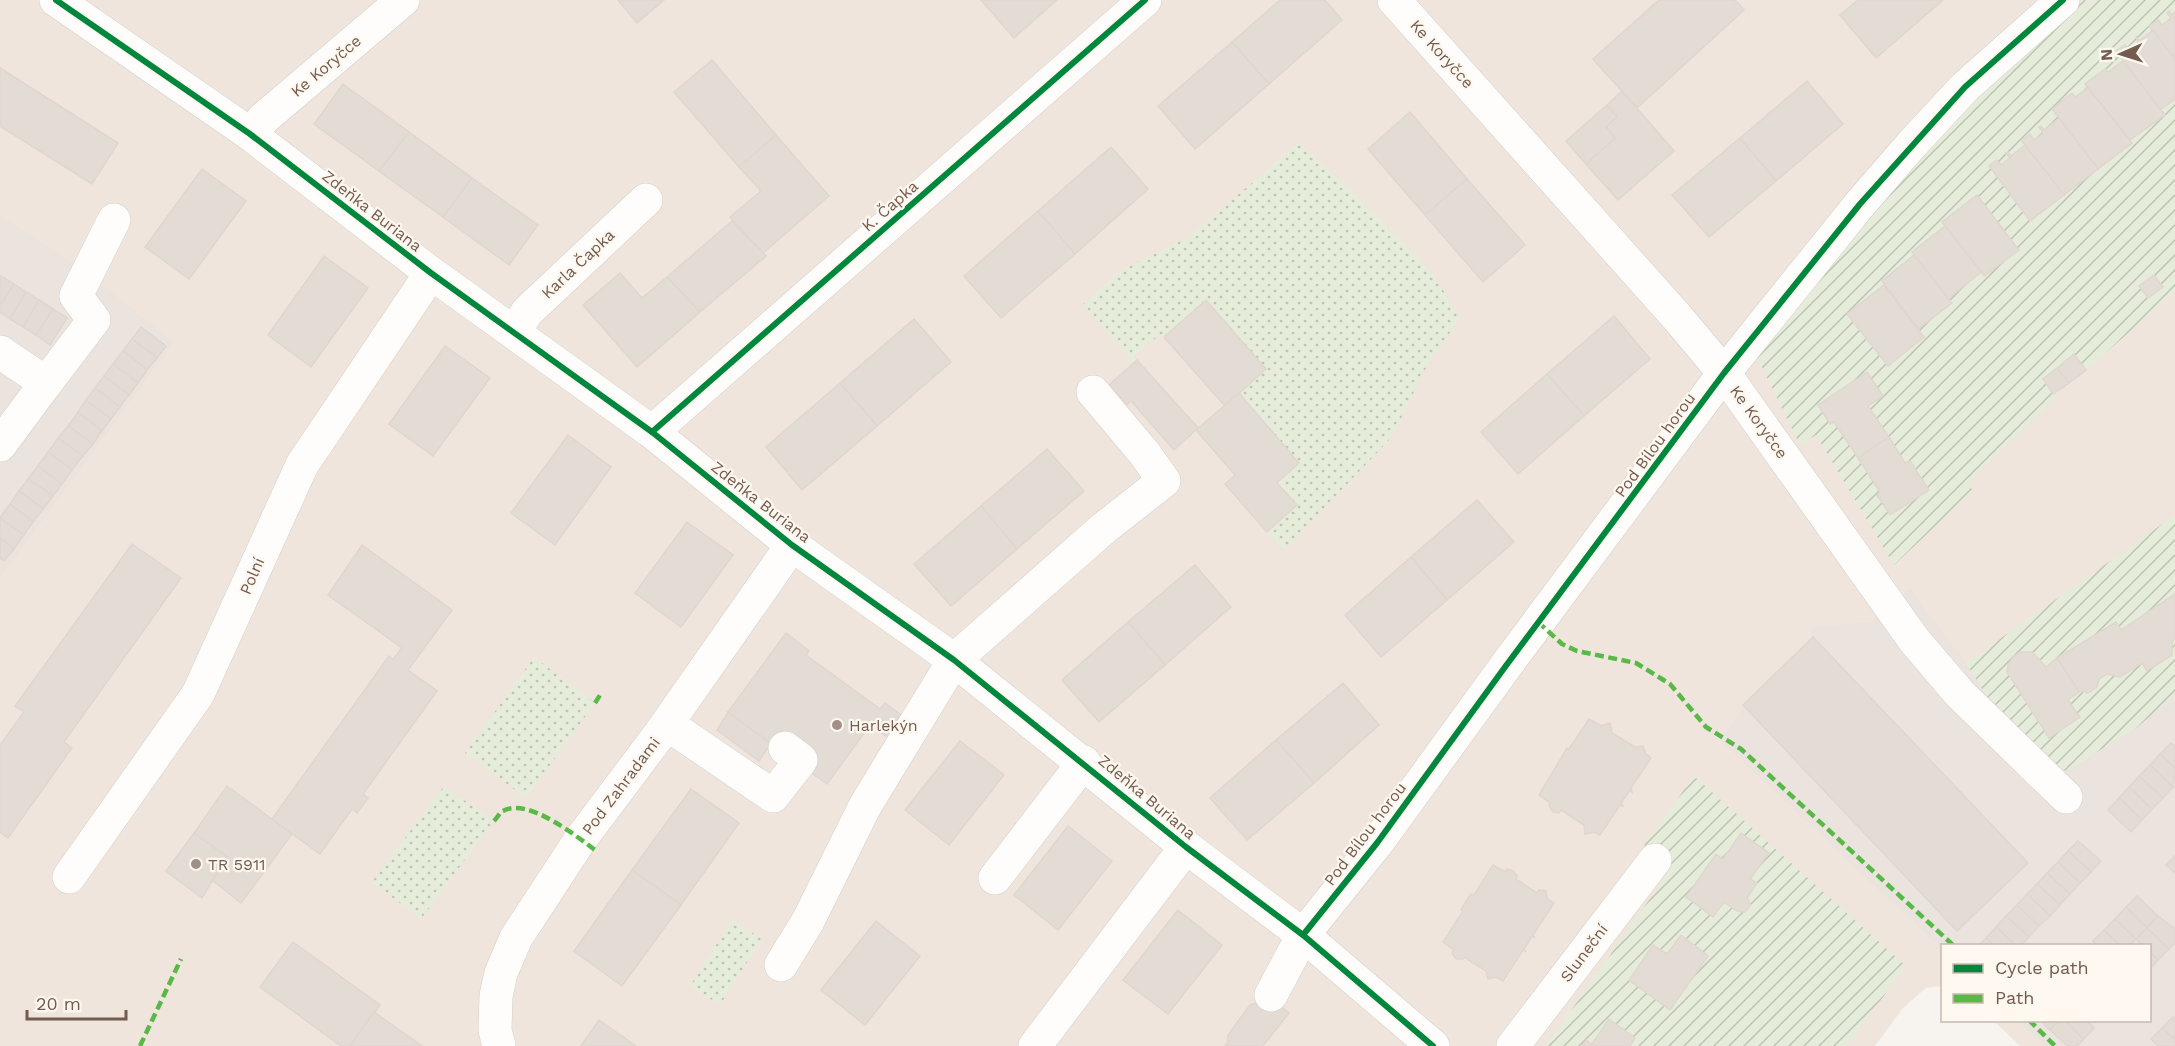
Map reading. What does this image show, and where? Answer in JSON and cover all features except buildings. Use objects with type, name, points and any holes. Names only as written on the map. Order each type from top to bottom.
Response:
[{"type":"street","name":"Zdeňka Buriana","points":[[56,0],[98,11],[250,134],[431,273],[652,432],[792,544],[954,660],[1084,762],[1186,847],[1303,935],[1433,1046]]},
{"type":"street","name":"Ke Koryčce","points":[[250,134],[263,119],[403,0]]},
{"type":"street","name":"K. Čapka","points":[[652,432],[1145,0]]},
{"type":"street","name":"Ke Koryčce","points":[[1394,0],[1669,308],[1724,374],[1914,640],[1960,694],[2066,797]]},
{"type":"street","name":"Pod Bílou horou","points":[[1272,995],[1303,935],[1377,843],[1505,666],[1724,374],[1860,204],[1912,144],[1965,87],[2062,0]]},
{"type":"street","name":"Karla Čapka","points":[[514,332],[527,312],[646,200]]},
{"type":"street","points":[[0,445],[94,320],[76,296],[114,220]]},
{"type":"street","name":"Polní","points":[[69,877],[198,694],[302,465],[431,273]]},
{"type":"street","points":[[0,352],[46,383]]},
{"type":"street","points":[[781,965],[808,921],[865,806],[954,660],[1104,528],[1164,481],[1145,453],[1093,392]]},
{"type":"street","name":"Pod Zahradami","points":[[498,1046],[495,1030],[496,996],[501,973],[516,938],[580,840],[667,724],[792,544]]},
{"type":"street","points":[[667,724],[773,796],[801,760],[785,748]]},
{"type":"street","points":[[995,878],[1084,762]]},
{"type":"street","points":[[1035,1046],[1186,847]]},
{"type":"street","name":"Sluneční","points":[[1514,1046],[1655,860]]},
{"type":"shaded area","points":[[0,0],[2175,0],[2175,1046],[2020,1046],[1995,1022],[2151,1022],[2151,944],[1941,944],[1941,986],[1926,988],[1903,1008],[1875,1046],[0,1046]]},
{"type":"shaded area","points":[[0,216],[87,273],[173,342],[0,578]]},
{"type":"shaded area","points":[[1910,589],[1966,663],[1986,695],[2057,767],[2067,770],[2136,728],[2175,696],[2175,1046],[2045,1046],[2019,1022],[2151,1022],[2151,944],[1941,944],[1941,948],[1721,741],[1743,705],[1812,638],[1811,627],[1872,622]]},
{"type":"green space","points":[[2084,0],[2175,0],[2175,292],[2086,370],[2054,393],[2056,398],[1968,483],[1973,491],[1894,565],[1816,435],[1800,445],[1757,357],[1873,211],[1979,96]]},
{"type":"green space","points":[[1299,143],[1411,250],[1448,297],[1459,319],[1424,371],[1392,437],[1284,550],[1267,532],[1297,506],[1277,483],[1299,463],[1239,393],[1266,369],[1206,300],[1164,337],[1161,334],[1134,355],[1137,360],[1134,363],[1083,304],[1123,269],[1188,237]]},
{"type":"green space","points":[[2175,515],[2175,696],[2136,728],[2066,771],[2057,767],[1986,695],[1966,663]]},
{"type":"green space","points":[[534,657],[595,703],[526,798],[465,753]]},
{"type":"green space","points":[[1694,776],[1906,966],[1847,1046],[1546,1046],[1673,866],[1644,845]]},
{"type":"green space","points":[[444,786],[494,821],[421,919],[372,882]]},
{"type":"green space","points":[[732,920],[762,939],[720,1005],[690,986]]},
{"type":"marked path","points":[[1538,622],[1562,644],[1577,651],[1636,663],[1670,684],[1706,727],[1741,749],[1952,944]]},
{"type":"marked path","points":[[595,703],[602,692]]},
{"type":"marked path","points":[[494,821],[503,811],[513,808],[525,809],[551,820],[595,850]]},
{"type":"marked path","points":[[140,1046],[181,959]]},
{"type":"marked path","points":[[2031,1022],[2055,1046]]},
{"type":"cycle path","points":[[56,0],[250,134],[431,273],[652,432],[792,545],[954,660],[1186,847],[1303,935],[1433,1046]]},
{"type":"cycle path","points":[[652,432],[1145,0]]},
{"type":"cycle path","points":[[1303,935],[1377,843],[1724,373],[1860,204],[1965,87],[2063,0]]},
{"type":"place","name":"Harlekýn","points":[[837,725]]},
{"type":"place","name":"TR 5911","points":[[196,864]]}]
